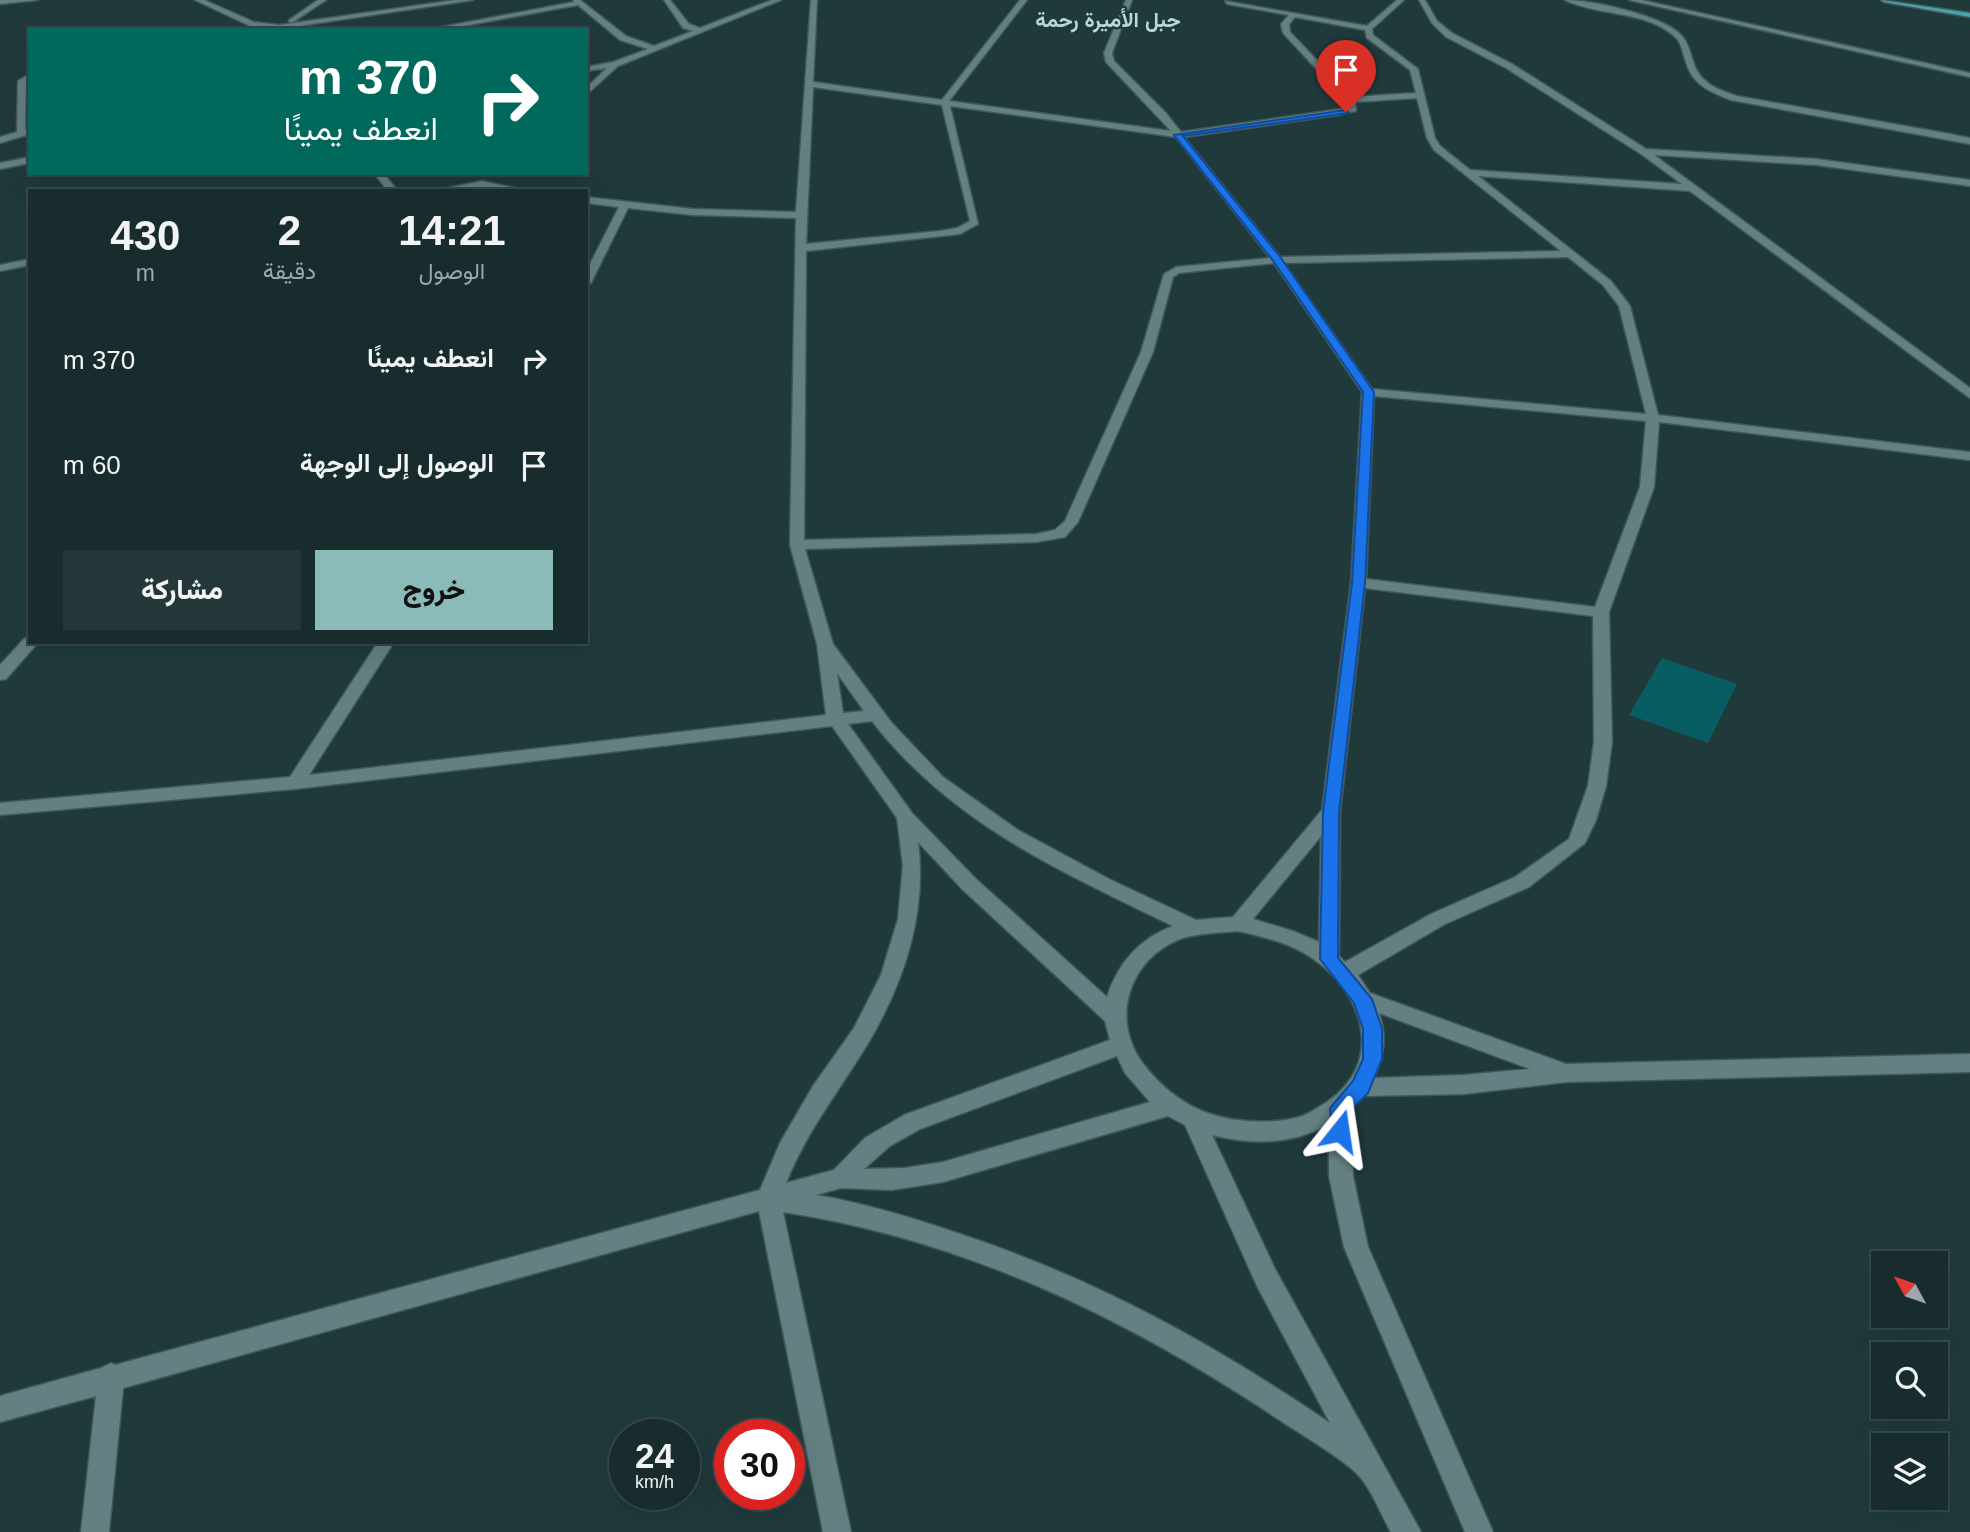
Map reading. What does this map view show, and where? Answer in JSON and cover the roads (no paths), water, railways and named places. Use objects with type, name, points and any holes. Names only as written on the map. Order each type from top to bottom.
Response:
[{"type":"main road","points":[[1884,0],[1970,15]]},
{"type":"main road","points":[[1915,0],[1970,10]]},
{"type":"street","points":[[2,3],[35,0]]},
{"type":"street","points":[[198,0],[253,23],[277,28],[470,0]]},
{"type":"street","points":[[277,28],[310,11],[323,0]]},
{"type":"street","points":[[667,0],[686,26],[701,31]]},
{"type":"street","points":[[588,69],[615,64],[778,0]]},
{"type":"street","points":[[814,0],[802,215],[797,545],[825,645],[835,718],[906,817],[969,884],[1113,1015]]},
{"type":"street","points":[[945,101],[1024,0]]},
{"type":"street","points":[[1129,0],[1108,58],[1178,135],[1278,260],[1368,392],[1359,583],[1331,812],[1336,966]]},
{"type":"street","points":[[1368,28],[1401,0]]},
{"type":"street","points":[[1422,0],[1434,22],[1448,35],[1509,66],[1644,152],[1970,394]]},
{"type":"street","points":[[1568,0],[1655,23],[1676,33],[1683,40],[1692,75],[1707,88],[1725,95],[1766,106],[1970,142]]},
{"type":"street","points":[[1632,0],[1970,75]]},
{"type":"street","points":[[440,28],[578,2],[623,38],[656,49]]},
{"type":"street","points":[[1227,2],[1368,28]]},
{"type":"street","points":[[811,84],[1178,135],[1346,112],[1353,107],[1350,100],[1287,33],[1284,24],[1294,14]]},
{"type":"street","points":[[1336,966],[1522,882],[1576,842],[1597,786],[1603,742],[1601,612],[1647,487],[1653,418],[1624,306],[1607,283],[1447,157],[1431,138],[1414,69],[1370,36],[1368,28]]},
{"type":"street","points":[[588,91],[615,64]]},
{"type":"street","points":[[0,140],[25,132],[22,81],[28,77]]},
{"type":"street","points":[[1350,100],[1421,95]]},
{"type":"street","points":[[801,248],[940,234],[971,226],[977,218],[945,101]]},
{"type":"street","points":[[1644,152],[1816,162],[1970,183]]},
{"type":"street","points":[[0,159],[28,158]]},
{"type":"street","points":[[0,166],[28,159]]},
{"type":"street","points":[[1465,172],[1694,188]]},
{"type":"street","points":[[380,175],[391,189]]},
{"type":"street","points":[[479,188],[493,175]]},
{"type":"street","points":[[588,200],[624,206],[730,214],[802,215]]},
{"type":"street","points":[[588,279],[624,206]]},
{"type":"street","points":[[797,545],[1036,538],[1060,534],[1071,522],[1147,352],[1171,273],[1191,267],[1278,260],[1571,254]]},
{"type":"street","points":[[0,268],[28,262]]},
{"type":"street","points":[[1368,392],[1653,418],[1970,456]]},
{"type":"street","points":[[1359,583],[1601,612]]},
{"type":"street","points":[[0,675],[28,644]]},
{"type":"street","points":[[295,783],[385,644]]},
{"type":"street","points":[[825,645],[875,715],[957,797],[1071,867],[1194,928]]},
{"type":"street","points":[[0,808],[295,783],[875,715]]},
{"type":"street","points":[[1238,925],[1331,812]]},
{"type":"street","points":[[837,1532],[768,1198],[788,1150],[821,1093],[862,1034],[891,975],[908,919],[912,866],[906,817]]},
{"type":"street","points":[[1238,925],[1270,930],[1301,942],[1336,966],[1363,999],[1373,1029],[1372,1059],[1361,1087],[1340,1108],[1309,1124],[1272,1132],[1232,1130],[1194,1119],[1169,1105],[1138,1078],[1119,1046],[1113,1015],[1119,985],[1136,959],[1161,939],[1194,928],[1238,925]]},
{"type":"street","points":[[1363,999],[1566,1073]]},
{"type":"street","points":[[841,1178],[860,1154],[885,1135],[912,1122],[1119,1046]]},
{"type":"street","points":[[1361,1087],[1473,1086],[1566,1073],[1970,1063]]},
{"type":"street","points":[[0,1409],[111,1376],[841,1178],[886,1181],[943,1172],[1169,1105]]},
{"type":"street","points":[[1340,1108],[1341,1176],[1356,1247],[1479,1532]]},
{"type":"street","points":[[1194,1119],[1220,1185],[1255,1257],[1407,1532]]},
{"type":"street","points":[[768,1198],[865,1216],[964,1245],[1063,1284],[1174,1339],[1264,1393],[1369,1465]]},
{"type":"street","points":[[94,1532],[111,1376]]},
{"type":"district","name":"جبل الأميرة رحمة","points":[[1108,20]]}]
